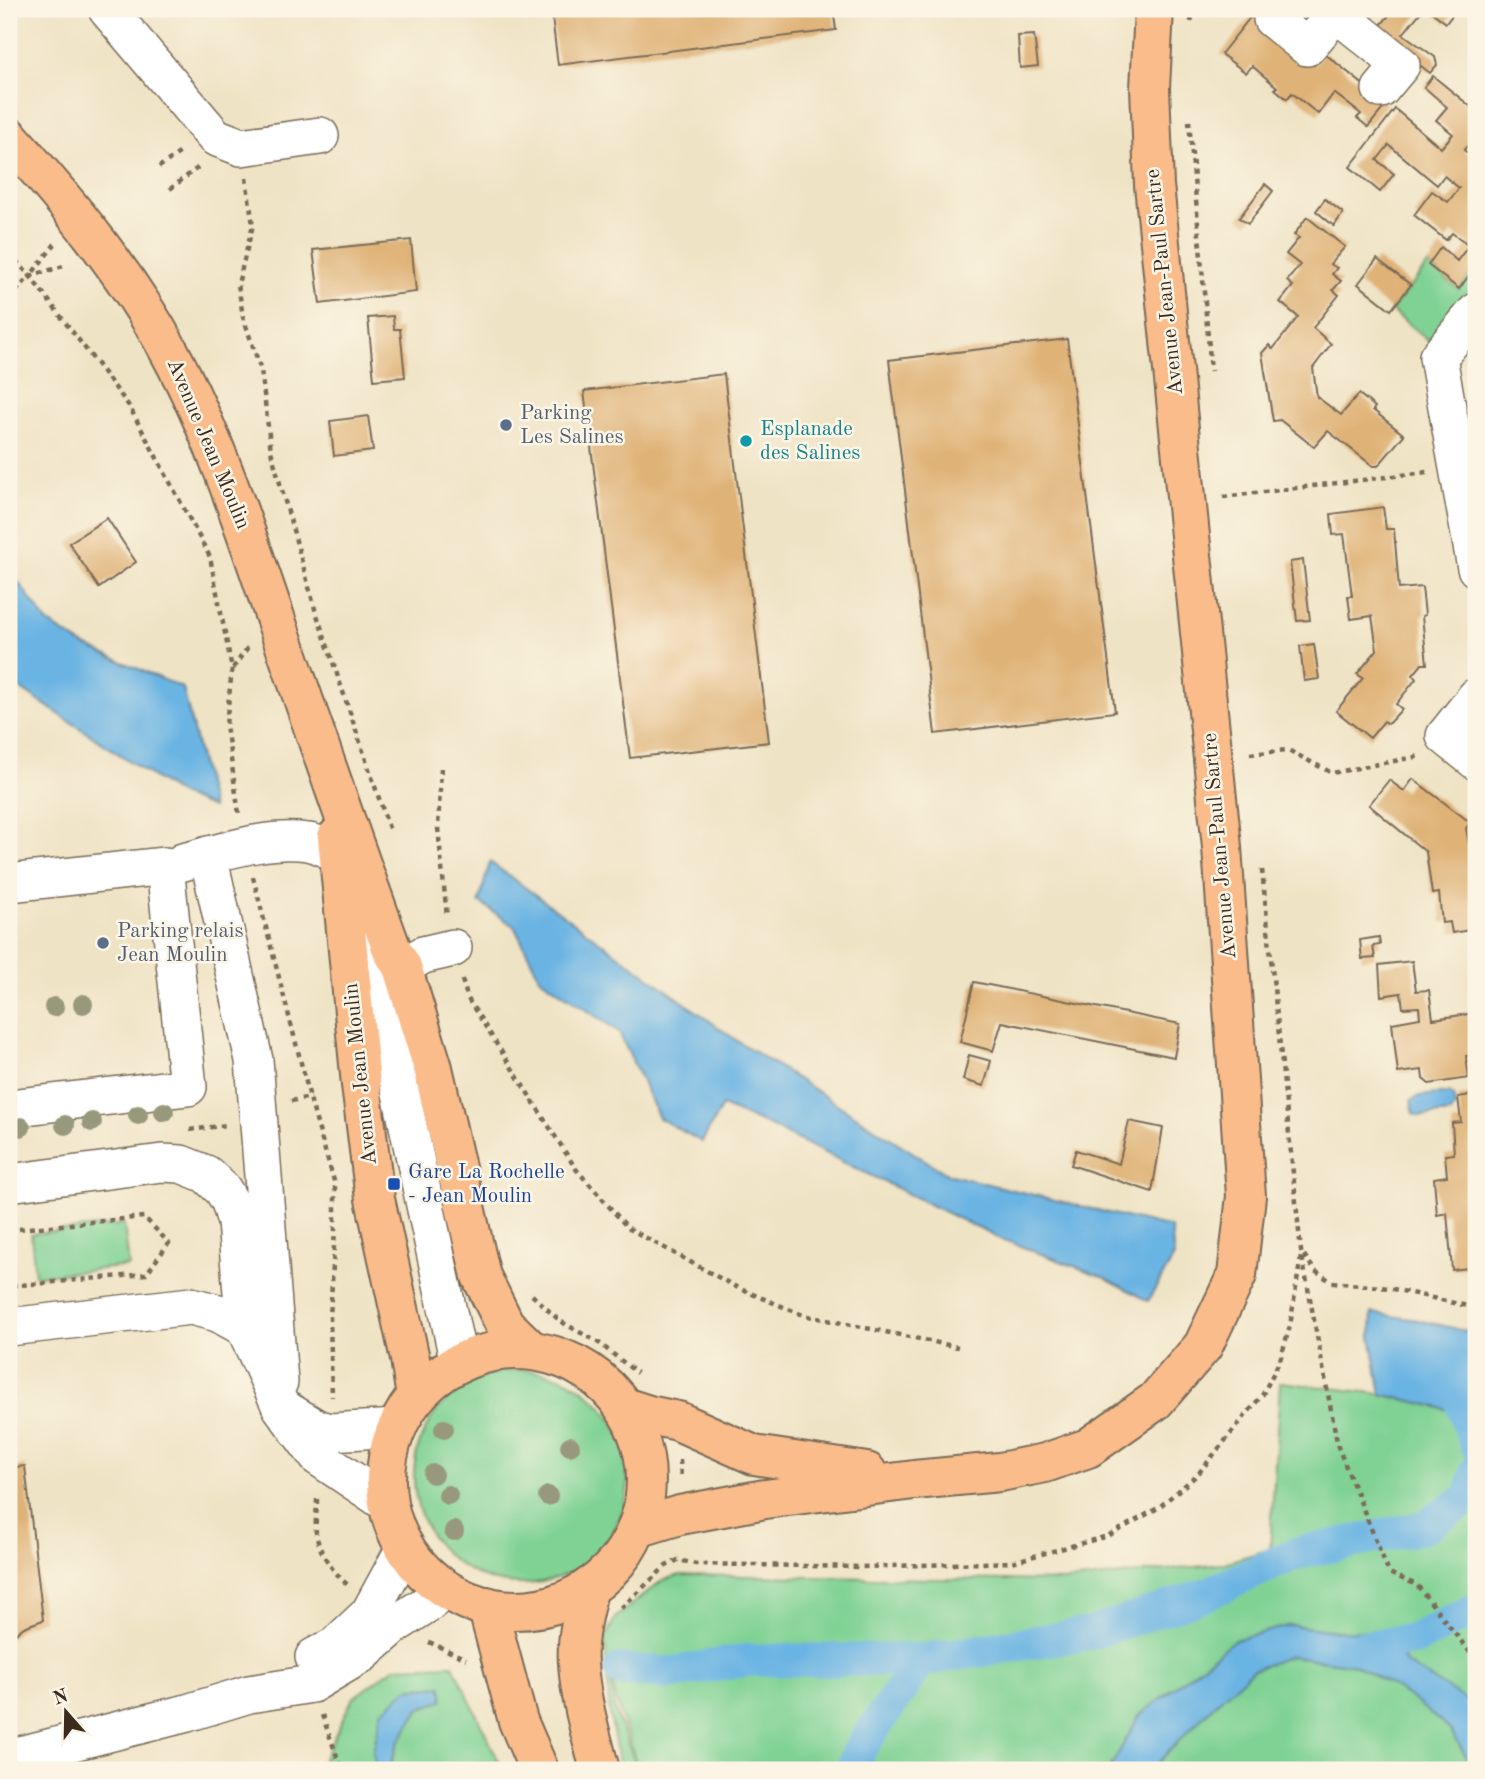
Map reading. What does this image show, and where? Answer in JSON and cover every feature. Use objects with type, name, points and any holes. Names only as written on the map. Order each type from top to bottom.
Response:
[{"type":"main road","name":"Avenue Jean-Paul Sartre","points":[[637,1528],[680,1515],[765,1499],[1000,1472],[1045,1463],[1088,1448],[1155,1401],[1203,1346],[1237,1275],[1245,1196],[1244,1169],[1222,847],[1154,184],[1150,88],[1154,9]]},
{"type":"main road","name":"Avenue Jean Moulin","points":[[9,137],[71,206],[132,289],[170,354],[202,421],[241,520],[391,950],[402,967],[433,1068],[481,1276],[505,1325],[531,1350]]},
{"type":"main road","name":"Avenue Jean Moulin","points":[[334,789],[338,855],[375,1199],[410,1359],[406,1412]]},
{"type":"main road","points":[[531,1350],[558,1357],[584,1368],[606,1385],[635,1393],[646,1488],[637,1528],[617,1561],[589,1587],[565,1600],[540,1607],[513,1610],[465,1599],[422,1570],[405,1548],[395,1527],[388,1504],[386,1466],[406,1412],[436,1377],[459,1363],[494,1352],[531,1350]]},
{"type":"main road","name":"Avenue Jean-Paul Sartre","points":[[635,1393],[678,1421],[754,1455],[914,1480]]},
{"type":"main road","points":[[589,1587],[583,1609],[578,1661],[584,1705],[600,1770]]},
{"type":"main road","points":[[487,1606],[518,1721],[539,1770]]},
{"type":"street","points":[[107,9],[215,137],[241,146],[320,136]]},
{"type":"street","points":[[1280,9],[1272,19],[1307,47],[1335,10],[1401,65],[1381,89]]},
{"type":"street","points":[[1476,312],[1438,357],[1476,568]]},
{"type":"street","points":[[1469,755],[1445,736],[1476,697]]},
{"type":"street","points":[[334,789],[459,1363]]},
{"type":"street","points":[[9,883],[165,866],[276,841],[310,842],[338,855]]},
{"type":"street","points":[[208,856],[254,1060],[281,1407]]},
{"type":"street","points":[[9,1108],[188,1087],[165,866]]},
{"type":"street","points":[[402,967],[423,955],[453,948]]},
{"type":"street","points":[[9,1183],[162,1163],[181,1164],[206,1174],[223,1190],[235,1214],[245,1328],[281,1407],[318,1429],[327,1447],[388,1504]]},
{"type":"street","points":[[9,1327],[191,1306],[218,1313],[245,1328]]},
{"type":"street","points":[[327,1447],[406,1412]]},
{"type":"street","points":[[9,1758],[187,1713],[249,1694],[312,1684],[362,1654],[385,1614],[405,1548]]},
{"type":"street","points":[[249,1694],[335,1646],[369,1614],[385,1614],[430,1602],[445,1588]]},
{"type":"path","points":[[1190,33],[1193,9]]},
{"type":"path","points":[[1189,118],[1212,376]]},
{"type":"path","points":[[241,146],[253,225],[238,284],[243,317],[261,370],[271,452],[315,609],[391,836]]},
{"type":"path","points":[[9,299],[55,244]]},
{"type":"path","points":[[9,253],[30,276],[129,406],[210,557],[232,669],[226,724],[245,846],[315,1118],[335,1184],[330,1318],[332,1388],[316,1533],[326,1560],[338,1577],[385,1614],[443,1650],[475,1662],[501,1661]]},
{"type":"path","points":[[30,276],[67,265]]},
{"type":"path","points":[[1221,484],[1223,497],[1458,468]]},
{"type":"path","points":[[1248,741],[1250,754],[1288,750],[1332,773],[1469,755]]},
{"type":"path","points":[[441,768],[438,828],[448,932],[468,999],[576,1170],[628,1228],[738,1287],[803,1315],[958,1347]]},
{"type":"path","points":[[1261,865],[1301,1251],[1338,1447],[1389,1573],[1417,1585],[1476,1660]]},
{"type":"path","points":[[9,1230],[144,1217],[169,1243],[146,1274],[9,1286]]},
{"type":"path","points":[[1301,1251],[1315,1271],[1332,1282],[1389,1288],[1476,1308]]},
{"type":"path","points":[[615,1616],[666,1566],[678,1560],[696,1564],[862,1567],[1012,1562],[1108,1536],[1158,1508],[1198,1474],[1263,1394],[1280,1360],[1290,1326],[1301,1251]]},
{"type":"path","points":[[524,1286],[560,1321],[599,1343],[635,1393]]},
{"type":"path","points":[[678,1421],[680,1515]]},
{"type":"path","points":[[312,1684],[342,1770]]},
{"type":"green space","points":[[1428,265],[1459,289],[1476,266],[1476,290],[1433,344],[1391,310]]},
{"type":"green space","points":[[124,1224],[129,1266],[35,1276],[31,1234]]},
{"type":"green space","points":[[521,1370],[562,1378],[580,1388],[596,1402],[610,1418],[620,1436],[628,1477],[620,1518],[610,1536],[596,1552],[580,1566],[562,1576],[521,1584],[480,1576],[462,1566],[446,1552],[432,1536],[422,1518],[414,1477],[422,1436],[432,1418],[446,1402],[462,1388],[480,1378]]},
{"type":"green space","points":[[1280,1382],[1381,1394],[1476,1416],[1476,1770],[639,1770],[616,1700],[609,1665],[614,1708],[638,1770],[620,1770],[609,1709],[605,1638],[616,1617],[663,1580],[680,1575],[1068,1581],[1221,1564],[1270,1549]]},
{"type":"green space","points":[[453,1665],[503,1770],[328,1770],[323,1760],[353,1698],[395,1667]]},
{"type":"water","points":[[9,569],[47,622],[83,645],[183,688],[212,808],[179,794],[9,681]]},
{"type":"water","points":[[490,862],[736,1040],[947,1174],[1171,1228],[1174,1257],[1148,1301],[1106,1278],[996,1237],[770,1126],[722,1106],[702,1142],[659,1118],[619,1032],[540,978],[514,926],[479,902]]},
{"type":"water","points":[[1449,1093],[1454,1096],[1455,1107],[1451,1113],[1420,1116],[1414,1114],[1411,1101],[1419,1096]]},
{"type":"water","points":[[1372,1313],[1476,1333],[1476,1416],[1381,1394],[1371,1336]]},
{"type":"water","points":[[1291,1625],[1336,1631],[1416,1632],[1397,1651],[1407,1664],[1476,1706],[1476,1770],[1451,1731],[1410,1697],[1356,1665],[1290,1656],[1253,1670],[1216,1703],[1151,1770],[1109,1770],[1139,1716],[1234,1640]]},
{"type":"water","points":[[442,1686],[443,1701],[420,1708],[398,1743],[391,1763],[397,1770],[377,1770],[373,1752],[382,1712],[407,1689]]},
{"type":"building","points":[[551,9],[833,9],[836,30],[558,65]]},
{"type":"building","points":[[1244,9],[1267,9],[1258,20],[1314,65],[1324,53],[1387,104],[1368,127],[1357,118],[1361,114],[1334,93],[1318,114],[1292,93],[1287,99],[1252,66],[1246,73],[1221,54],[1252,15]]},
{"type":"building","points":[[1394,9],[1423,9],[1403,34],[1435,57],[1437,65],[1430,73],[1376,31]]},
{"type":"building","points":[[1428,9],[1457,9],[1446,23]]},
{"type":"building","points":[[1034,35],[1038,66],[1020,68],[1018,36]]},
{"type":"building","points":[[1433,76],[1476,111],[1476,135],[1464,150],[1476,160],[1476,266],[1459,289],[1428,265],[1441,247],[1457,261],[1469,245],[1452,233],[1446,240],[1414,215],[1432,191],[1448,202],[1459,188],[1444,176],[1437,185],[1389,145],[1377,160],[1394,174],[1380,192],[1350,167],[1395,109],[1441,148],[1453,134],[1436,120],[1447,107],[1424,87]]},
{"type":"building","points":[[1265,184],[1273,191],[1248,224],[1239,218]]},
{"type":"building","points":[[1325,199],[1343,213],[1334,226],[1316,211]]},
{"type":"building","points":[[1307,217],[1345,247],[1330,264],[1337,268],[1332,274],[1341,281],[1333,290],[1339,295],[1313,328],[1331,344],[1313,368],[1317,397],[1341,415],[1359,394],[1375,407],[1373,410],[1404,435],[1378,466],[1373,466],[1328,431],[1314,447],[1280,420],[1273,421],[1262,353],[1269,345],[1273,349],[1298,317],[1280,302],[1293,286],[1287,281],[1300,265],[1286,254],[1299,238],[1294,235]]},
{"type":"building","points":[[411,240],[416,292],[320,304],[313,250]]},
{"type":"building","points":[[1377,259],[1411,285],[1391,310],[1358,284]]},
{"type":"building","points":[[393,316],[394,329],[400,329],[405,377],[374,380],[368,318]]},
{"type":"building","points":[[1067,339],[1115,712],[935,734],[889,360]]},
{"type":"building","points":[[724,374],[769,742],[630,758],[584,391]]},
{"type":"building","points":[[368,416],[373,451],[334,456],[330,421]]},
{"type":"building","points":[[1383,507],[1386,529],[1394,529],[1399,589],[1422,587],[1427,664],[1422,664],[1413,675],[1416,679],[1396,704],[1402,709],[1388,724],[1384,721],[1370,738],[1336,711],[1363,678],[1357,674],[1377,650],[1372,616],[1351,619],[1348,596],[1352,596],[1344,534],[1333,535],[1331,514]]},
{"type":"building","points":[[107,518],[136,562],[99,588],[69,543]]},
{"type":"building","points":[[1303,560],[1310,620],[1297,621],[1290,562]]},
{"type":"building","points":[[1314,644],[1319,679],[1304,681],[1300,646]]},
{"type":"building","points":[[1413,779],[1471,823],[1466,828],[1469,844],[1476,843],[1476,877],[1473,877],[1476,929],[1452,933],[1450,922],[1442,923],[1439,893],[1432,894],[1426,852],[1369,805],[1389,780],[1404,791]]},
{"type":"building","points":[[1379,937],[1380,945],[1373,946],[1375,958],[1362,959],[1360,940]]},
{"type":"building","points":[[1412,961],[1416,991],[1429,990],[1433,1019],[1476,1013],[1476,1055],[1466,1056],[1469,1078],[1429,1084],[1423,1079],[1422,1070],[1398,1073],[1392,1023],[1420,1018],[1419,1007],[1403,1008],[1401,993],[1381,996],[1379,965]]},
{"type":"building","points":[[974,982],[1180,1024],[1174,1057],[1002,1022],[993,1051],[960,1042]]},
{"type":"building","points":[[969,1055],[991,1061],[984,1086],[963,1080]]},
{"type":"building","points":[[1476,1094],[1476,1267],[1452,1270],[1447,1213],[1437,1215],[1434,1178],[1447,1176],[1445,1155],[1454,1154],[1452,1123],[1461,1122],[1458,1097]]},
{"type":"building","points":[[1129,1121],[1163,1128],[1152,1192],[1071,1165],[1076,1150],[1119,1164]]},
{"type":"building","points":[[25,1466],[43,1620],[24,1627],[9,1639],[9,1468]]},
{"type":"waterway","points":[[1459,1379],[1460,1399],[1476,1444]]},
{"type":"waterway","points":[[921,1660],[1092,1633],[1202,1596],[1297,1553],[1421,1528],[1471,1497],[1476,1471]]},
{"type":"waterway","points":[[1363,1647],[1416,1639],[1476,1609]]},
{"type":"waterway","points":[[620,1670],[670,1673],[748,1660],[921,1660],[858,1752],[852,1770]]},
{"type":"place","name":"Parking Les Salines","points":[[506,425]]},
{"type":"place","name":"Esplanade des Salines","points":[[746,441]]},
{"type":"place","name":"Parking relais Jean Moulin","points":[[103,943]]},
{"type":"place","name":"Gare La Rochelle - Jean Moulin","points":[[394,1184]]}]
